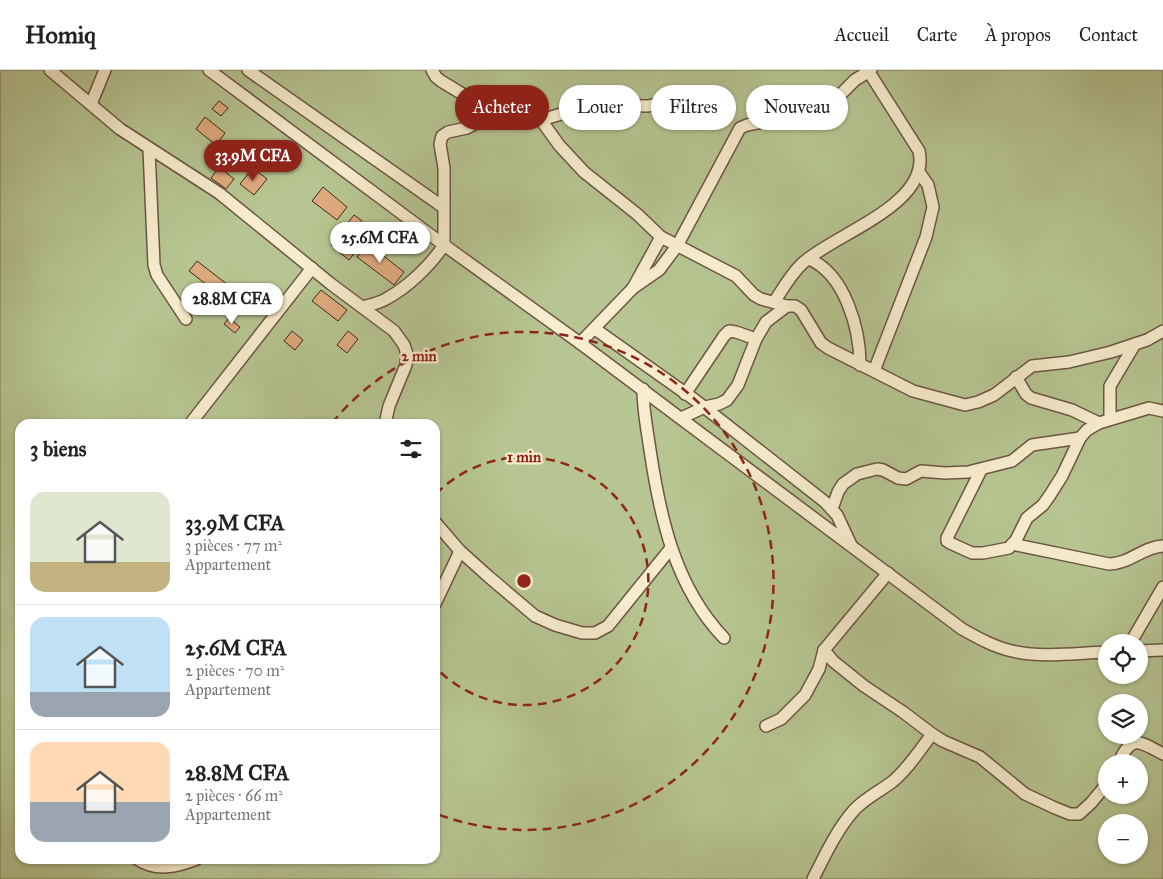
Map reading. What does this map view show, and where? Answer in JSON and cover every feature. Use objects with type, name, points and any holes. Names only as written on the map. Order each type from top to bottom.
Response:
[{"type":"street","points":[[50,70],[120,128],[218,193],[400,337],[407,354],[406,364],[389,406],[386,419]]},
{"type":"street","points":[[91,104],[104,70]]},
{"type":"street","points":[[209,70],[444,245],[642,389],[962,629],[985,642],[1023,653],[1098,652]]},
{"type":"street","points":[[248,70],[443,207]]},
{"type":"street","points":[[432,70],[436,77],[455,89]]},
{"type":"street","points":[[580,343],[634,288],[659,270],[677,246],[740,128],[794,116],[824,106],[839,96],[855,80],[870,71],[919,151],[921,161],[919,172],[900,200],[808,259],[799,267],[774,302]]},
{"type":"street","points":[[549,118],[585,107],[651,105]]},
{"type":"street","points":[[363,307],[386,299],[407,285],[437,256],[444,245],[444,168],[440,144],[442,136],[448,132],[458,130]]},
{"type":"street","points":[[548,130],[558,145],[584,172],[637,214],[662,237],[677,246],[694,252],[736,276],[754,295],[761,299],[787,306],[795,306],[801,310],[821,342],[828,348],[913,391],[965,405],[978,402],[994,395],[1032,366],[1068,362],[1135,344],[1163,330]]},
{"type":"street","points":[[149,149],[154,265],[157,275],[186,319]]},
{"type":"street","points":[[874,371],[920,255],[930,222],[933,207],[931,196],[928,185],[919,172]]},
{"type":"street","points":[[634,288],[662,237]]},
{"type":"street","points":[[808,259],[816,262],[836,280],[842,292],[859,342],[860,365]]},
{"type":"street","points":[[194,419],[312,268]]},
{"type":"street","points":[[681,418],[704,407],[727,400],[733,393],[756,339],[766,322],[787,306]]},
{"type":"street","points":[[595,329],[704,407],[832,509],[851,546]]},
{"type":"street","points":[[686,394],[724,336],[729,332],[736,332],[756,339]]},
{"type":"street","points":[[1104,421],[1110,386],[1135,344]]},
{"type":"street","points":[[1016,377],[1026,394],[1031,398],[1104,421]]},
{"type":"street","points":[[642,389],[643,410],[657,494],[671,548],[695,601],[708,621],[724,638]]},
{"type":"street","points":[[981,470],[947,541],[972,553],[1003,549],[1012,544],[1027,518],[1050,495],[1062,476],[1080,438],[1087,430],[1104,421],[1149,408],[1163,411]]},
{"type":"street","points":[[832,509],[842,484],[857,474],[876,469],[906,479],[922,471],[954,473],[981,470],[1012,462],[1032,445],[1080,438]]},
{"type":"street","points":[[440,528],[460,551],[488,577],[535,616],[555,625],[582,632],[595,633],[608,626],[671,548]]},
{"type":"street","points":[[1012,544],[1109,564],[1117,564],[1154,547],[1163,546]]},
{"type":"street","points":[[440,593],[460,551]]},
{"type":"street","points":[[766,726],[781,719],[805,695],[819,669],[824,650],[888,573]]},
{"type":"street","points":[[1136,634],[1163,587]]},
{"type":"street","points":[[824,650],[833,661],[864,686],[943,741],[980,757],[1025,794],[1070,814],[1083,812],[1098,794]]},
{"type":"street","points":[[1148,651],[1163,650]]},
{"type":"street","points":[[813,879],[830,845],[854,810],[904,770],[932,734]]},
{"type":"street","points":[[1123,754],[1128,745],[1133,742],[1142,743],[1163,754]]},
{"type":"street","points":[[148,864],[162,867],[184,864]]},
{"type":"green space","points":[[0,70],[1163,70],[1163,879],[0,879]]},
{"type":"building","points":[[219,101],[228,108],[221,116],[212,109]]},
{"type":"building","points":[[205,117],[225,133],[216,145],[196,129]]},
{"type":"building","points":[[219,167],[234,179],[226,189],[211,178]]},
{"type":"building","points":[[253,168],[267,179],[254,195],[240,184]]},
{"type":"building","points":[[323,187],[347,207],[337,220],[312,201]]},
{"type":"building","points":[[354,215],[362,221],[359,225],[369,234],[349,260],[331,245]]},
{"type":"building","points":[[367,243],[404,272],[394,285],[357,257]]},
{"type":"building","points":[[197,261],[228,285],[220,295],[189,271]]},
{"type":"building","points":[[321,290],[347,310],[338,321],[312,301]]},
{"type":"building","points":[[229,318],[240,327],[235,333],[224,324]]},
{"type":"building","points":[[292,331],[303,340],[295,350],[284,341]]},
{"type":"building","points":[[348,331],[358,339],[347,353],[337,345]]}]
